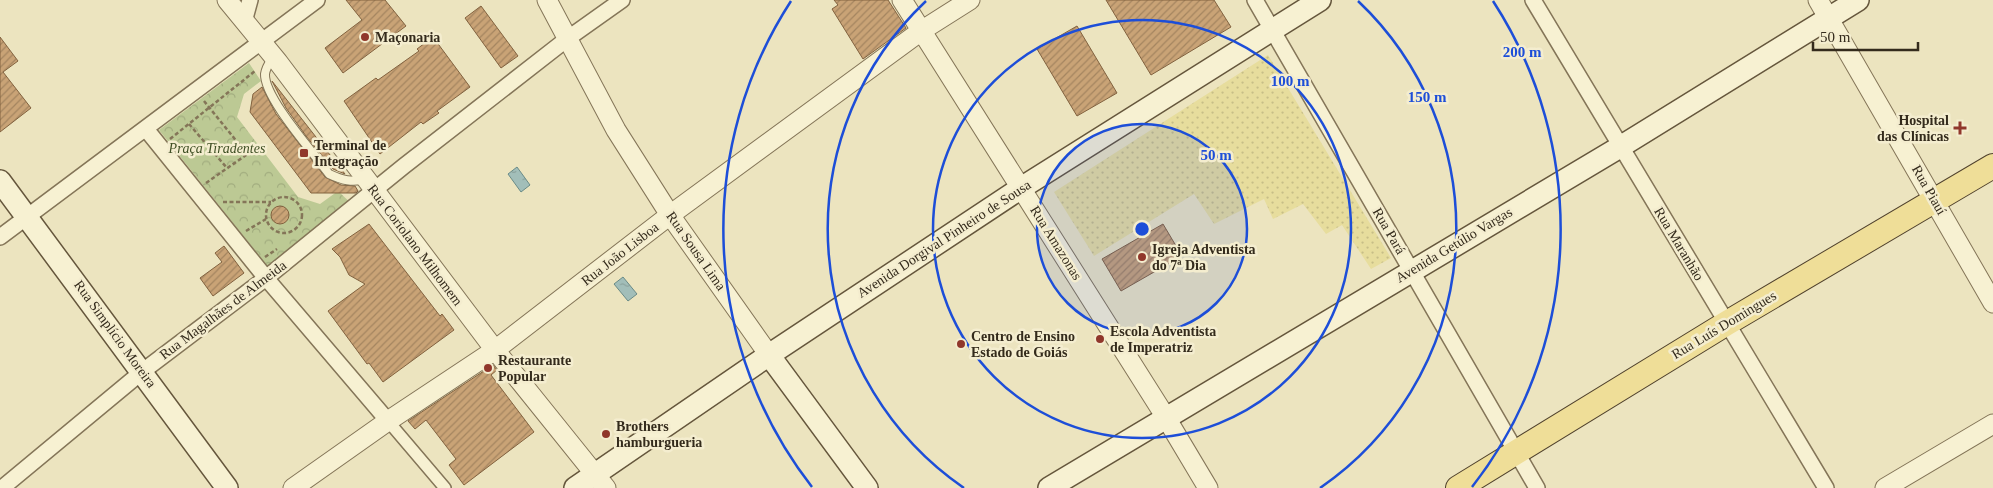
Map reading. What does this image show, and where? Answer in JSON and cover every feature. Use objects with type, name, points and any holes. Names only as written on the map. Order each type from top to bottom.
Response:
[{"type":"main road","name":"Avenida Dorgival Pinheiro de Sousa","points":[[574,488],[600,481],[769,355],[1021,188],[1320,0]]},
{"type":"main road","name":"Avenida Getúlio Vargas","points":[[1049,488],[1165,416],[1620,147],[1824,9],[1858,0]]},
{"type":"main road","name":"Rua Luís Domingues","points":[[1458,488],[1518,453],[1727,323],[1993,166]]},
{"type":"main road","name":"Rua Simplício Moreira","points":[[0,181],[143,371],[228,488]]},
{"type":"main road","name":"Rua Sousa Lima","points":[[769,355],[866,488]]},
{"type":"street","name":"Rua Coriolano Milhomem","points":[[227,0],[273,57],[495,350],[600,481]]},
{"type":"street","points":[[244,22],[250,0]]},
{"type":"street","points":[[0,238],[317,0]]},
{"type":"street","name":"Rua Sousa Lima","points":[[547,0],[616,130],[670,216],[769,355]]},
{"type":"street","name":"Rua Magalhães de Almeida","points":[[2,488],[143,371],[266,278],[370,185],[404,166],[567,39],[622,0]]},
{"type":"street","name":"Rua Amazonas","points":[[902,0],[1165,416],[1208,488]]},
{"type":"street","name":"Rua João Lisboa","points":[[293,488],[388,421],[495,350],[670,216],[921,31],[970,0]]},
{"type":"street","name":"Rua Pará","points":[[1255,0],[1537,488]]},
{"type":"street","name":"Rua Maranhão","points":[[1533,0],[1826,488]]},
{"type":"street","name":"Rua Piauí","points":[[1824,9],[1993,303]]},
{"type":"street","points":[[146,129],[266,278],[445,488]]},
{"type":"street","points":[[1885,488],[1993,424]]},
{"type":"lane","points":[[273,57],[266,66],[265,76],[274,101],[329,174],[340,179],[370,185]]},
{"type":"path","points":[[167,141],[255,71]]},
{"type":"path","points":[[201,98],[247,154]]},
{"type":"path","points":[[190,124],[227,168]]},
{"type":"path","points":[[203,185],[259,146]]},
{"type":"path","points":[[216,202],[271,202],[282,197],[288,197],[298,203],[302,214],[302,220],[295,230],[278,232],[272,229],[266,219],[267,207],[271,202]]},
{"type":"path","points":[[242,234],[266,219]]},
{"type":"path","points":[[289,231],[291,239]]},
{"type":"sand","points":[[1268,55],[1391,258],[1371,269],[1342,225],[1326,234],[1303,204],[1273,219],[1264,199],[1214,224],[1194,194],[1094,256],[1054,192]]},
{"type":"green space","name":"Praça Tiradentes","points":[[249,63],[261,81],[244,94],[237,117],[298,197],[320,204],[338,191],[355,207],[269,268],[159,130]]},
{"type":"water","points":[[517,167],[530,185],[521,192],[508,174]]},
{"type":"water","points":[[623,277],[637,294],[628,301],[614,284]]},
{"type":"building","name":"Maçonaria","points":[[346,0],[385,0],[406,26],[343,73],[325,48],[362,20]]},
{"type":"building","points":[[834,0],[888,0],[906,28],[863,59],[832,9],[838,5]]},
{"type":"building","points":[[1106,0],[1214,0],[1231,27],[1151,75]]},
{"type":"building","points":[[481,6],[518,56],[501,68],[465,18]]},
{"type":"building","points":[[1077,26],[1117,93],[1077,116],[1037,49]]},
{"type":"building","points":[[0,37],[18,61],[3,72],[31,108],[0,132]]},
{"type":"building","points":[[433,37],[470,87],[437,111],[439,113],[423,124],[421,122],[380,154],[344,101],[419,51],[417,49]]},
{"type":"building","points":[[272,81],[345,174],[333,169],[306,136],[286,108]]},
{"type":"building","points":[[262,87],[276,114],[325,177],[341,185],[355,186],[358,191],[356,193],[311,193],[250,112],[253,94]]},
{"type":"building","points":[[280,206],[286,209],[289,215],[286,221],[280,224],[274,221],[271,215],[274,209]]},
{"type":"building","points":[[369,224],[440,316],[442,314],[454,330],[383,382],[369,363],[367,364],[328,311],[365,284],[349,275],[340,257],[332,249]]},
{"type":"building","name":"Igreja Adventista do 7ª Dia","points":[[1163,224],[1182,256],[1121,291],[1102,259]]},
{"type":"building","points":[[224,246],[244,273],[213,296],[200,278],[222,262],[215,253]]},
{"type":"building","points":[[493,365],[497,370],[491,375],[534,432],[464,485],[449,465],[456,459],[426,420],[415,429],[408,421]]},
{"type":"place","name":"Maçonaria","points":[[365,37]]},
{"type":"place","name":"Hospital das Clínicas","points":[[1960,128]]},
{"type":"place","name":"Terminal de Integração","points":[[304,153]]},
{"type":"place","name":"Igreja Adventista do 7ª Dia","points":[[1142,257]]},
{"type":"place","name":"Escola Adventista de Imperatriz","points":[[1100,339]]},
{"type":"place","name":"Centro de Ensino Estado de Goiás","points":[[961,344]]},
{"type":"place","name":"Restaurante Popular","points":[[488,368]]},
{"type":"place","name":"Brothers hamburgueria","points":[[606,434]]}]
